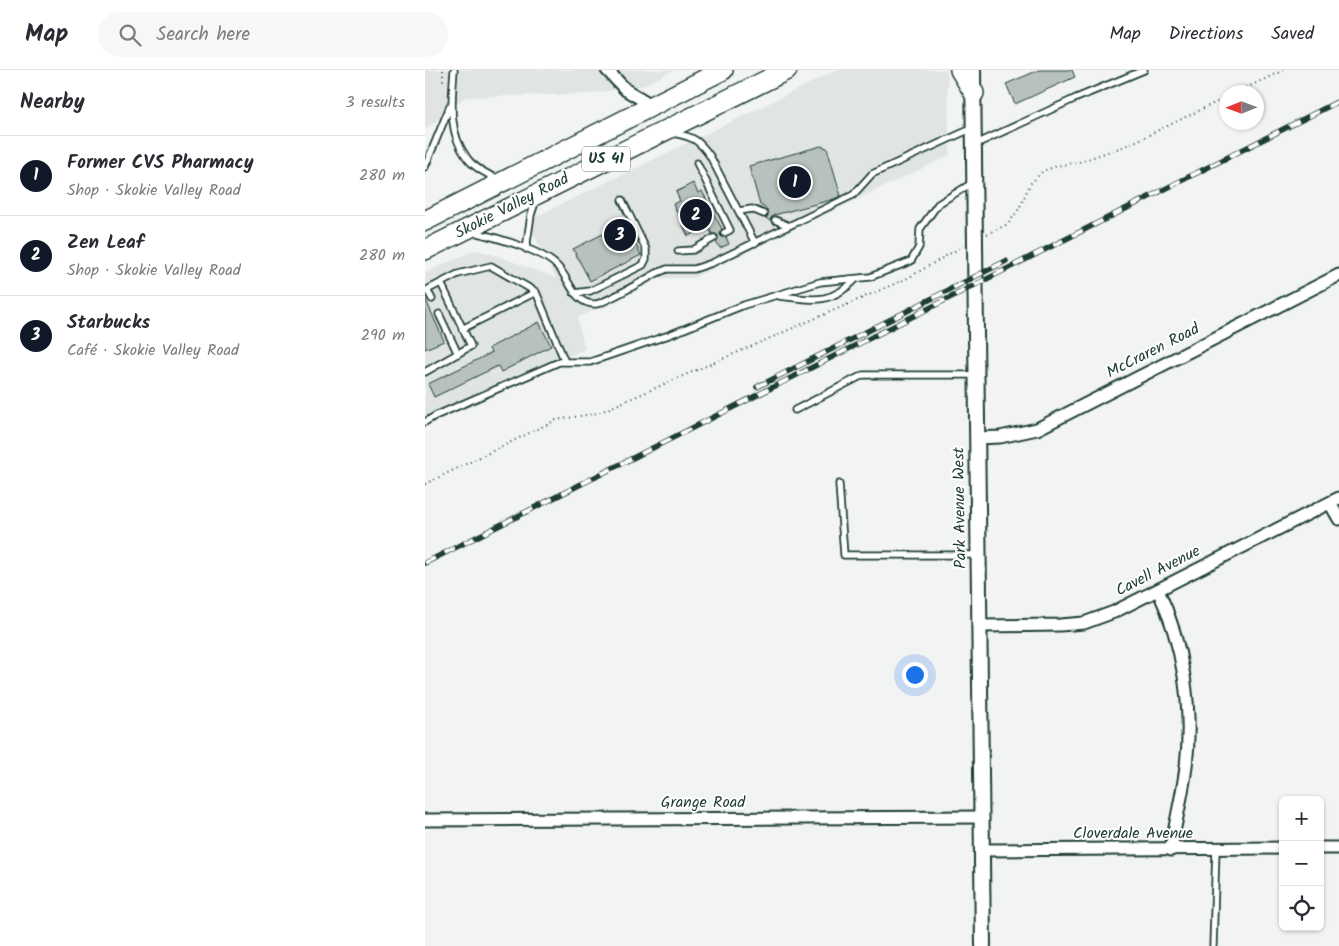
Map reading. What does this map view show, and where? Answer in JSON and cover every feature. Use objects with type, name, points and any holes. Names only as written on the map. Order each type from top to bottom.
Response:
[{"type":"highway","name":"Skokie Valley Road","points":[[425,221],[723,70]]},
{"type":"highway","name":"Skokie Valley Road","points":[[425,250],[787,70]]},
{"type":"highway","points":[[960,70],[974,94]]},
{"type":"street","points":[[607,70],[626,90],[653,106]]},
{"type":"street","name":"Park Avenue West","points":[[973,70],[983,946]]},
{"type":"street","name":"McCraren Road","points":[[977,438],[1000,437],[1037,429],[1339,276]]},
{"type":"street","points":[[1335,500],[1339,519]]},
{"type":"street","name":"Cavell Avenue","points":[[980,626],[1060,625],[1083,622],[1114,612],[1335,500]]},
{"type":"street","points":[[1158,590],[1178,647],[1188,719],[1186,769],[1171,850]]},
{"type":"street","name":"Grange Road","points":[[425,820],[981,816]]},
{"type":"street","name":"Cloverdale Avenue","points":[[983,850],[1279,848]]},
{"type":"street","points":[[1324,848],[1339,848]]},
{"type":"lane","points":[[454,70],[451,102],[452,123],[458,141],[467,158],[483,171],[503,182]]},
{"type":"lane","points":[[974,145],[1144,70]]},
{"type":"lane","points":[[425,167],[451,102]]},
{"type":"lane","points":[[463,230],[491,236],[546,256],[558,266],[574,293],[586,303],[598,304],[657,273],[675,269],[695,269],[755,243],[853,195],[872,174],[974,128]]},
{"type":"lane","points":[[663,131],[692,136],[702,144],[755,243]]},
{"type":"lane","points":[[697,163],[730,230],[724,233]]},
{"type":"lane","points":[[425,422],[559,362],[590,362],[669,335],[744,305],[820,282],[870,277],[911,262],[919,247],[920,229],[938,204],[974,182]]},
{"type":"lane","points":[[526,249],[531,215],[539,192]]},
{"type":"lane","points":[[574,293],[590,292],[643,265],[646,259],[646,249],[622,200]]},
{"type":"lane","points":[[739,211],[752,209],[764,214]]},
{"type":"lane","points":[[775,220],[789,226]]},
{"type":"lane","points":[[678,251],[693,250],[715,238]]},
{"type":"lane","points":[[432,299],[426,291],[458,274],[491,266],[536,292],[565,362]]},
{"type":"lane","points":[[777,295],[801,298],[828,298],[845,290],[856,279]]},
{"type":"lane","points":[[425,372],[471,346],[441,283]]},
{"type":"lane","points":[[462,329],[536,292]]},
{"type":"lane","points":[[439,314],[458,354]]},
{"type":"lane","points":[[795,410],[863,375],[976,376]]},
{"type":"lane","points":[[839,484],[844,555],[979,555]]},
{"type":"lane","points":[[1213,946],[1217,849]]},
{"type":"path","points":[[443,70],[443,83]]},
{"type":"path","points":[[1252,85],[1284,70]]},
{"type":"shaded area","points":[[425,70],[674,70],[642,86],[586,94],[465,97],[425,130]]},
{"type":"shaded area","points":[[837,70],[947,70],[950,155],[693,278],[661,278],[577,318],[585,349],[425,420],[425,273],[475,250],[492,254],[556,278],[527,221]]},
{"type":"building","points":[[1039,70],[1072,70],[1075,77],[1015,104],[1006,84]]},
{"type":"building","points":[[821,146],[827,148],[841,196],[774,215],[770,221],[766,218],[768,215],[767,209],[760,205],[749,166]]},
{"type":"building","points":[[693,183],[698,193],[702,191],[722,229],[720,235],[726,237],[729,244],[720,248],[716,242],[718,236],[712,234],[708,226],[688,236],[673,204],[680,201],[676,192]]},
{"type":"building","points":[[625,223],[641,255],[590,281],[573,249]]},
{"type":"building","points":[[425,298],[444,341],[425,349]]},
{"type":"building","points":[[539,322],[551,346],[501,372],[498,366],[434,397],[428,384],[491,353],[489,348]]},
{"type":"railway","points":[[425,563],[1339,101]]},
{"type":"railway","points":[[757,387],[1006,261]]},
{"type":"place","name":"Former CVS Pharmacy","points":[[795,182]]},
{"type":"place","name":"Zen Leaf","points":[[696,215]]},
{"type":"place","name":"Starbucks","points":[[620,235]]}]
